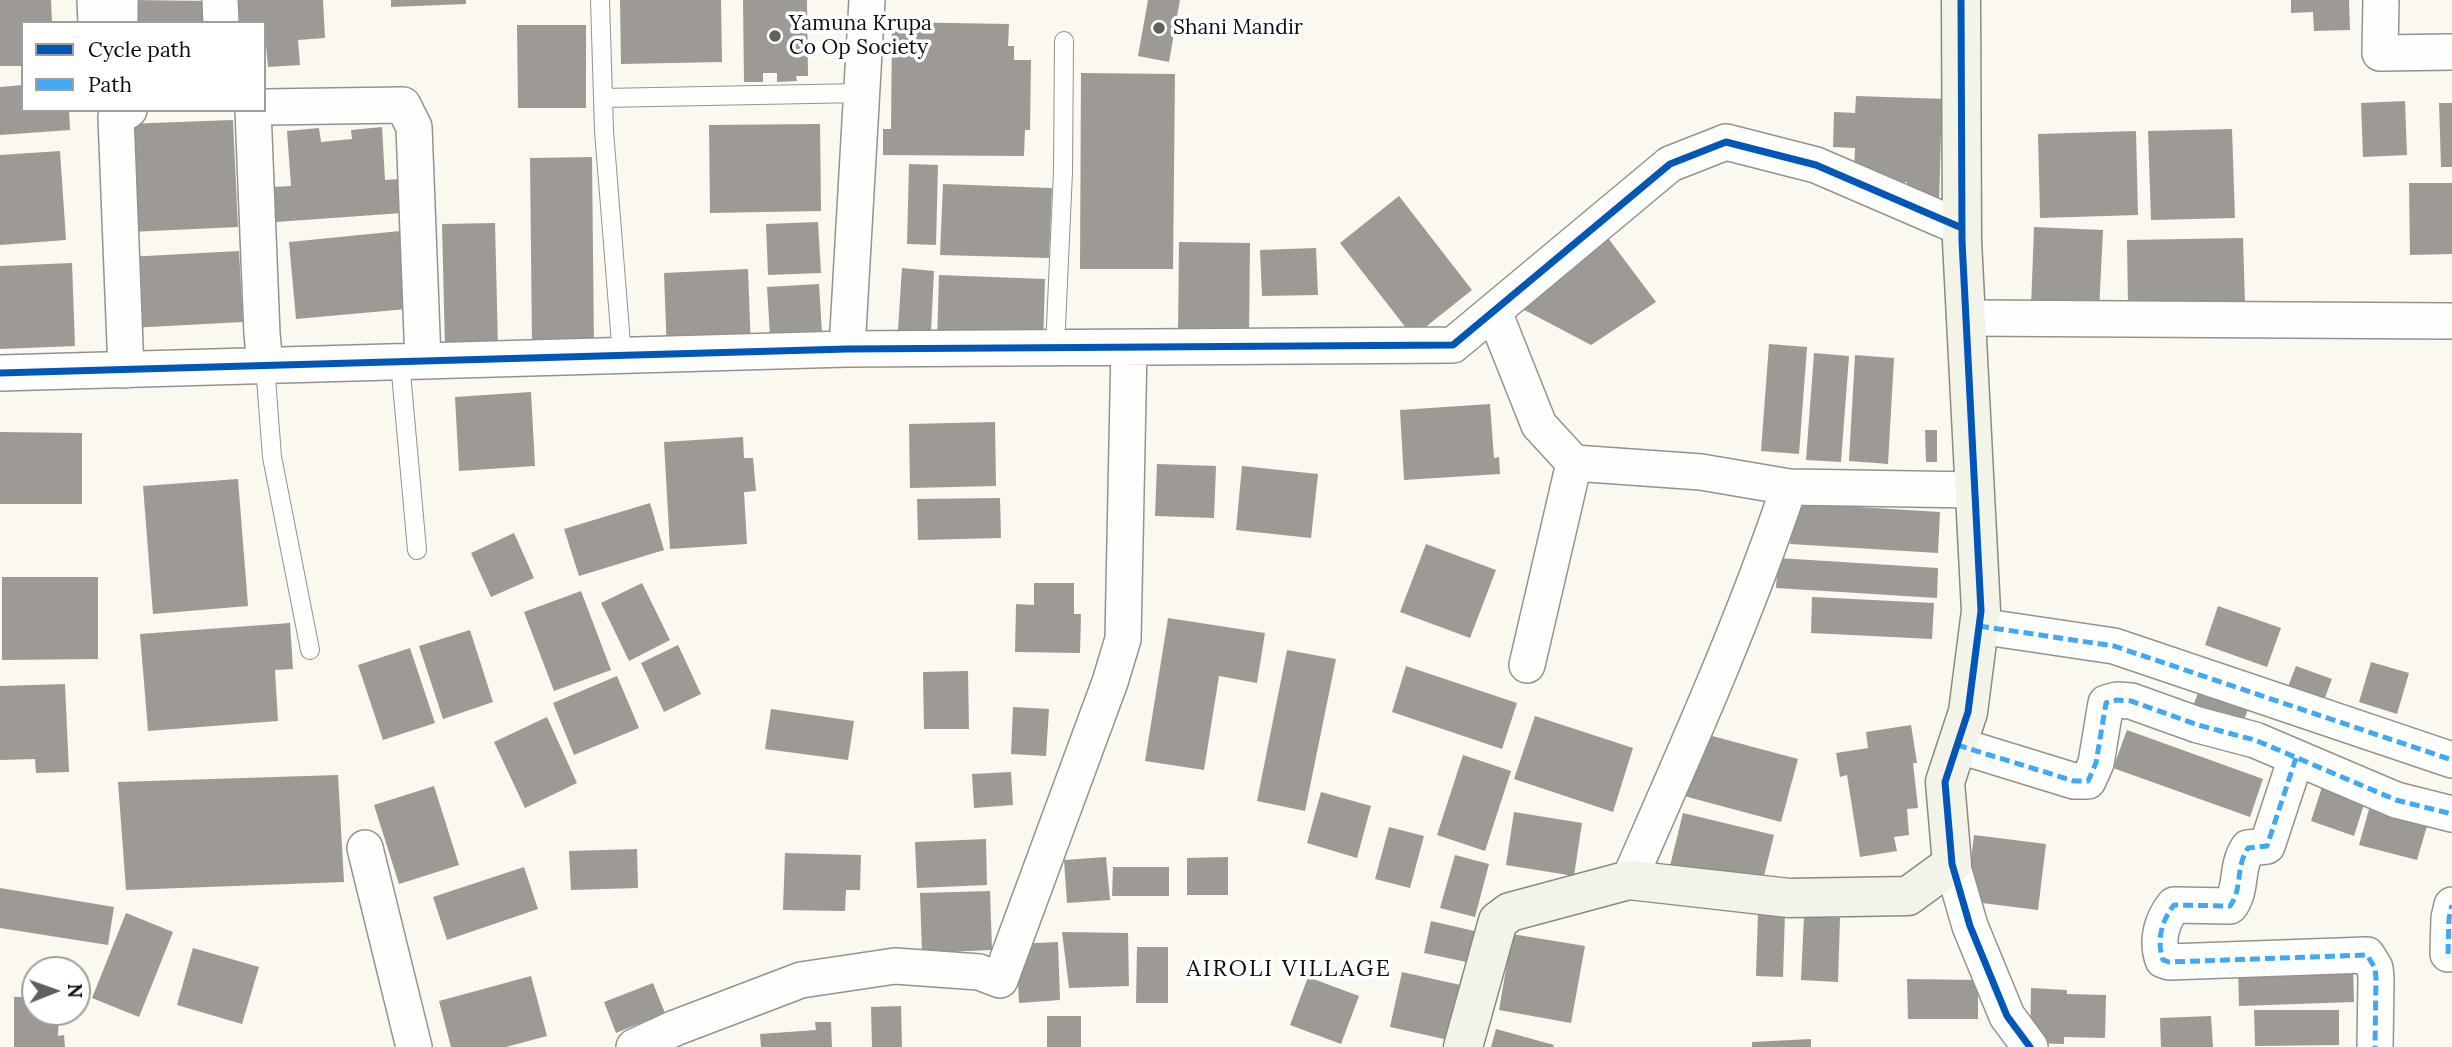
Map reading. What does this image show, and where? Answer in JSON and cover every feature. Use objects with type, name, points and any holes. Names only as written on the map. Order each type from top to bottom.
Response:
[{"type":"street","points":[[95,0],[96,21]]},
{"type":"street","points":[[120,0],[120,21]]},
{"type":"street","points":[[220,0],[220,21]]},
{"type":"street","points":[[847,349],[867,0]]},
{"type":"street","points":[[1961,0],[1962,228],[1981,611],[1968,712],[1945,782],[1952,864],[1970,926],[2007,1016],[2030,1047]]},
{"type":"street","points":[[2381,0],[2380,53],[2452,52]]},
{"type":"street","points":[[266,107],[403,105],[414,127],[411,362]]},
{"type":"street","points":[[117,370],[116,117],[125,112]]},
{"type":"street","points":[[253,112],[265,365]]},
{"type":"street","points":[[0,373],[847,349],[1453,345],[1670,164],[1726,142],[1816,165],[1962,228]]},
{"type":"street","points":[[104,230],[117,370]]},
{"type":"street","points":[[1494,312],[1539,425],[1574,463],[1701,472],[1789,487],[1975,490]]},
{"type":"street","points":[[1967,318],[2452,321]]},
{"type":"street","points":[[634,1047],[675,1028],[801,980],[895,966],[979,972],[1000,980],[1110,682],[1122,639],[1129,347]]},
{"type":"street","points":[[1527,664],[1574,463]]},
{"type":"street","points":[[1629,880],[1707,700],[1774,533],[1789,487]]},
{"type":"street","points":[[1979,626],[2114,646],[2452,760]]},
{"type":"street","points":[[1957,745],[2074,781],[2088,781],[2096,763],[2106,703],[2117,700],[2131,701],[2198,725],[2255,740],[2396,800],[2452,814]]},
{"type":"street","points":[[2296,758],[2267,846],[2248,848],[2240,860],[2236,897],[2230,906],[2174,905],[2162,924],[2160,952],[2163,960],[2169,962],[2367,955],[2375,968],[2376,978],[2375,1047]]},
{"type":"street","points":[[365,848],[414,1047]]},
{"type":"street","points":[[1463,1047],[1498,921],[1510,912],[1629,880],[1789,898],[1908,896],[1952,864]]},
{"type":"street","points":[[2448,954],[2452,905]]},
{"type":"lane","points":[[600,0],[604,131],[622,356]]},
{"type":"lane","points":[[1055,348],[1063,172],[1064,41]]},
{"type":"lane","points":[[603,97],[862,93]]},
{"type":"lane","points":[[411,362],[417,550]]},
{"type":"lane","points":[[265,365],[272,457],[310,650]]},
{"type":"building","points":[[0,0],[51,0],[52,21],[21,21],[21,66],[0,66]]},
{"type":"building","points":[[131,0],[212,1],[213,21],[132,21]]},
{"type":"building","points":[[238,0],[323,0],[325,38],[298,40],[300,65],[268,67],[266,21],[240,21]]},
{"type":"building","points":[[391,0],[466,0],[466,4],[391,7]]},
{"type":"building","points":[[620,0],[721,0],[722,62],[621,64]]},
{"type":"building","name":"Yamuna Krupa Co Op Society","points":[[743,0],[807,0],[808,76],[796,76],[797,81],[777,82],[777,73],[763,73],[763,82],[744,82]]},
{"type":"building","name":"Shani Mandir","points":[[1148,0],[1180,0],[1169,62],[1138,56]]},
{"type":"building","points":[[2291,0],[2349,0],[2350,30],[2314,31],[2313,12],[2291,13]]},
{"type":"building","points":[[892,22],[1009,24],[1008,46],[1014,46],[1014,60],[1031,60],[1030,130],[1025,130],[1024,156],[883,155],[883,129],[891,129]]},
{"type":"building","points":[[517,25],[586,25],[586,108],[518,108]]},
{"type":"building","points":[[1081,73],[1175,74],[1173,269],[1080,269]]},
{"type":"building","points":[[21,85],[21,112],[69,112],[70,130],[0,135],[0,87]]},
{"type":"building","points":[[1856,96],[1947,99],[1946,133],[1941,133],[1939,203],[1907,203],[1907,182],[1884,182],[1884,174],[1854,173],[1855,148],[1833,147],[1834,112],[1855,113]]},
{"type":"building","points":[[2405,101],[2407,155],[2363,157],[2361,103]]},
{"type":"building","points":[[2439,103],[2452,103],[2452,167],[2441,167]]},
{"type":"building","points":[[233,120],[238,227],[130,232],[125,124]]},
{"type":"building","points":[[820,124],[821,211],[710,213],[709,125]]},
{"type":"building","points":[[382,127],[385,180],[400,179],[402,213],[276,222],[273,187],[291,186],[287,131],[319,128],[321,142],[352,139],[351,130]]},
{"type":"building","points":[[2232,129],[2235,218],[2151,220],[2148,131]]},
{"type":"building","points":[[2136,131],[2138,215],[2040,218],[2038,134]]},
{"type":"building","points":[[60,151],[66,240],[0,245],[0,155]]},
{"type":"building","points":[[592,157],[594,346],[532,346],[530,158]]},
{"type":"building","points":[[909,164],[938,165],[936,245],[907,244]]},
{"type":"building","points":[[2409,183],[2452,183],[2452,254],[2410,255]]},
{"type":"building","points":[[943,184],[1052,188],[1049,258],[940,255]]},
{"type":"building","points":[[1399,196],[1472,290],[1413,337],[1340,243]]},
{"type":"building","points":[[818,222],[821,273],[768,275],[766,224]]},
{"type":"building","points":[[495,223],[498,347],[445,348],[442,224]]},
{"type":"building","points":[[2034,227],[2103,230],[2099,311],[2031,308]]},
{"type":"building","points":[[400,231],[407,309],[296,319],[289,242]]},
{"type":"building","points":[[1605,234],[1656,302],[1591,345],[1513,304]]},
{"type":"building","points":[[2243,238],[2245,304],[2128,306],[2127,240]]},
{"type":"building","points":[[1179,242],[1250,243],[1249,335],[1178,334]]},
{"type":"building","points":[[1316,248],[1318,295],[1262,296],[1260,250]]},
{"type":"building","points":[[239,251],[243,322],[130,328],[127,257]]},
{"type":"building","points":[[72,263],[75,346],[0,349],[0,266]]},
{"type":"building","points":[[902,268],[934,271],[931,332],[898,330]]},
{"type":"building","points":[[748,269],[751,349],[667,353],[664,273]]},
{"type":"building","points":[[939,275],[1045,279],[1043,345],[937,342]]},
{"type":"building","points":[[819,284],[822,333],[770,336],[767,287]]},
{"type":"building","points":[[1769,344],[1807,347],[1799,454],[1761,451]]},
{"type":"building","points":[[1814,353],[1849,356],[1841,462],[1806,460]]},
{"type":"building","points":[[1855,355],[1894,358],[1888,464],[1849,461]]},
{"type":"building","points":[[531,392],[535,466],[459,471],[455,397]]},
{"type":"building","points":[[1490,404],[1494,458],[1499,457],[1500,474],[1404,480],[1400,410]]},
{"type":"building","points":[[995,422],[996,486],[910,488],[909,424]]},
{"type":"building","points":[[1925,430],[1937,430],[1937,462],[1926,462]]},
{"type":"building","points":[[0,432],[82,433],[82,504],[0,504]]},
{"type":"building","points":[[743,437],[744,458],[753,458],[756,491],[744,492],[747,544],[670,549],[664,442]]},
{"type":"building","points":[[1157,464],[1216,466],[1214,518],[1155,516]]},
{"type":"building","points":[[1242,466],[1318,474],[1311,538],[1236,530]]},
{"type":"building","points":[[238,479],[248,606],[153,614],[143,486]]},
{"type":"building","points":[[1000,498],[1001,538],[918,540],[917,499]]},
{"type":"building","points":[[650,503],[664,550],[579,576],[564,529]]},
{"type":"building","points":[[1793,503],[1940,512],[1938,553],[1790,544]]},
{"type":"building","points":[[514,533],[534,578],[491,597],[471,553]]},
{"type":"building","points":[[1426,544],[1496,570],[1470,638],[1400,612]]},
{"type":"building","points":[[1778,558],[1938,568],[1937,598],[1776,588]]},
{"type":"building","points":[[2,577],[98,577],[98,659],[2,660]]},
{"type":"building","points":[[642,583],[670,640],[629,661],[601,603]]},
{"type":"building","points":[[1034,583],[1074,583],[1074,614],[1081,614],[1080,653],[1015,652],[1016,604],[1034,605]]},
{"type":"building","points":[[581,591],[611,670],[554,691],[524,612]]},
{"type":"building","points":[[1812,597],[1934,603],[1932,639],[1811,633]]},
{"type":"building","points":[[2218,606],[2281,628],[2267,667],[2205,645]]},
{"type":"building","points":[[1168,618],[1265,633],[1257,683],[1219,676],[1204,770],[1145,761]]},
{"type":"building","points":[[290,623],[293,669],[275,670],[278,721],[148,731],[140,634]]},
{"type":"building","points":[[470,630],[493,702],[443,719],[419,646]]},
{"type":"building","points":[[678,645],[701,694],[664,712],[641,663]]},
{"type":"building","points":[[410,648],[435,723],[383,740],[358,665]]},
{"type":"building","points":[[1287,650],[1336,659],[1305,811],[1257,801]]},
{"type":"building","points":[[2371,662],[2409,673],[2397,714],[2359,702]]},
{"type":"building","points":[[1406,666],[1517,703],[1502,749],[1392,712]]},
{"type":"building","points":[[2296,666],[2332,679],[2320,711],[2284,697]]},
{"type":"building","points":[[968,671],[969,729],[924,729],[923,672]]},
{"type":"building","points":[[617,676],[639,728],[574,755],[553,703]]},
{"type":"building","points":[[2202,682],[2251,701],[2238,736],[2189,717]]},
{"type":"building","points":[[65,684],[69,772],[36,773],[35,759],[0,760],[0,686]]},
{"type":"building","points":[[1013,707],[1049,709],[1046,756],[1011,754]]},
{"type":"building","points":[[771,709],[854,721],[848,760],[765,749]]},
{"type":"building","points":[[1535,716],[1633,748],[1613,812],[1514,779]]},
{"type":"building","points":[[547,717],[577,783],[525,808],[494,742]]},
{"type":"building","points":[[1911,725],[1917,763],[1913,763],[1918,808],[1907,809],[1909,835],[1894,837],[1897,851],[1860,857],[1847,775],[1840,777],[1836,753],[1868,748],[1866,732]]},
{"type":"building","points":[[2127,730],[2263,779],[2250,817],[2113,768]]},
{"type":"building","points":[[1701,733],[1798,759],[1781,822],[1684,796]]},
{"type":"building","points":[[1463,755],[1511,771],[1485,851],[1437,835]]},
{"type":"building","points":[[1011,772],[1013,805],[974,808],[972,774]]},
{"type":"building","points":[[338,775],[344,882],[126,890],[118,782]]},
{"type":"building","points":[[434,786],[459,865],[399,884],[374,805]]},
{"type":"building","points":[[2322,787],[2365,801],[2354,836],[2311,821]]},
{"type":"building","points":[[1321,792],[1371,806],[1357,858],[1307,843]]},
{"type":"building","points":[[2369,809],[2427,826],[2417,860],[2359,845]]},
{"type":"building","points":[[1514,812],[1582,823],[1574,876],[1506,865]]},
{"type":"building","points":[[1683,813],[1774,835],[1761,888],[1670,866]]},
{"type":"building","points":[[1389,827],[1424,836],[1410,888],[1375,879]]},
{"type":"building","points":[[1974,835],[2046,844],[2038,910],[1966,901]]},
{"type":"building","points":[[986,839],[987,885],[917,888],[915,842]]},
{"type":"building","points":[[637,849],[638,888],[571,890],[569,851]]},
{"type":"building","points":[[785,853],[861,855],[860,890],[846,890],[845,911],[783,910]]},
{"type":"building","points":[[1455,855],[1489,864],[1475,917],[1440,908]]},
{"type":"building","points":[[1106,857],[1110,900],[1067,903],[1064,860]]},
{"type":"building","points":[[1228,857],[1228,895],[1187,895],[1187,858]]},
{"type":"building","points":[[524,867],[538,909],[447,940],[433,897]]},
{"type":"building","points":[[1113,867],[1169,867],[1169,896],[1112,896]]},
{"type":"building","points":[[0,888],[114,907],[108,945],[0,928]]},
{"type":"building","points":[[990,891],[992,950],[922,953],[920,893]]},
{"type":"building","points":[[1758,911],[1785,912],[1783,977],[1756,976]]},
{"type":"building","points":[[126,913],[173,932],[139,1017],[92,998]]},
{"type":"building","points":[[1804,916],[1840,918],[1838,982],[1801,980]]},
{"type":"building","points":[[1431,921],[1483,933],[1476,964],[1424,953]]},
{"type":"building","points":[[1062,932],[1128,933],[1129,986],[1069,988]]},
{"type":"building","points":[[1512,934],[1585,946],[1571,1023],[1499,1010]]},
{"type":"building","points":[[1058,942],[1060,1000],[1019,1003],[1016,944]]},
{"type":"building","points":[[1137,947],[1168,947],[1168,1003],[1136,1003]]},
{"type":"building","points":[[193,948],[259,967],[242,1024],[177,1005]]},
{"type":"building","points":[[2353,964],[2354,1002],[2239,1006],[2238,968]]},
{"type":"building","points":[[1402,972],[1465,986],[1453,1041],[1390,1027]]},
{"type":"building","points":[[531,976],[547,1036],[506,1047],[451,1047],[439,1001]]},
{"type":"building","points":[[1308,977],[1359,996],[1341,1044],[1290,1025]]},
{"type":"building","points":[[1907,979],[1978,980],[1978,1019],[1908,1019]]},
{"type":"building","points":[[653,983],[665,1013],[616,1033],[604,1002]]},
{"type":"building","points":[[2031,988],[2067,990],[2067,994],[2106,995],[2105,1038],[2064,1037],[2064,1044],[2030,1043]]},
{"type":"building","points":[[14,997],[21,997],[21,1026],[58,1026],[58,1036],[64,1035],[65,1047],[14,1047]]},
{"type":"building","points":[[901,1006],[902,1047],[872,1047],[871,1007]]},
{"type":"building","points":[[2254,1010],[2339,1010],[2339,1045],[2255,1046]]},
{"type":"building","points":[[1047,1016],[1081,1016],[1081,1047],[1047,1047]]},
{"type":"building","points":[[2211,1016],[2213,1047],[2161,1047],[2160,1018]]},
{"type":"building","points":[[815,1022],[831,1022],[832,1047],[761,1047],[760,1034],[816,1030]]},
{"type":"building","points":[[1496,1029],[1554,1045],[1491,1047]]},
{"type":"building","points":[[1811,1039],[1811,1047],[1752,1047],[1752,1042]]},
{"type":"marked path","points":[[1979,626],[2114,646],[2452,760]]},
{"type":"marked path","points":[[1957,745],[2074,781],[2088,781],[2096,763],[2106,703],[2117,700],[2131,701],[2198,725],[2255,740],[2396,800],[2452,814]]},
{"type":"marked path","points":[[2296,758],[2267,846],[2248,848],[2230,906],[2174,905],[2161,931],[2161,953],[2163,960],[2169,962],[2367,955],[2375,968],[2376,978],[2375,1047]]},
{"type":"marked path","points":[[2448,954],[2452,905]]},
{"type":"cycle path","points":[[1961,0],[1962,241],[1981,611],[1968,712],[1945,782],[1952,864],[1970,926],[2007,1016],[2030,1047]]},
{"type":"cycle path","points":[[0,373],[847,349],[1453,345],[1670,164],[1726,142],[1816,165],[1962,228]]},
{"type":"place","name":"Shani Mandir","points":[[1159,28]]},
{"type":"place","name":"Yamuna Krupa Co Op Society","points":[[775,36]]},
{"type":"district","name":"AIROLI VILLAGE","points":[[1289,969]]}]
